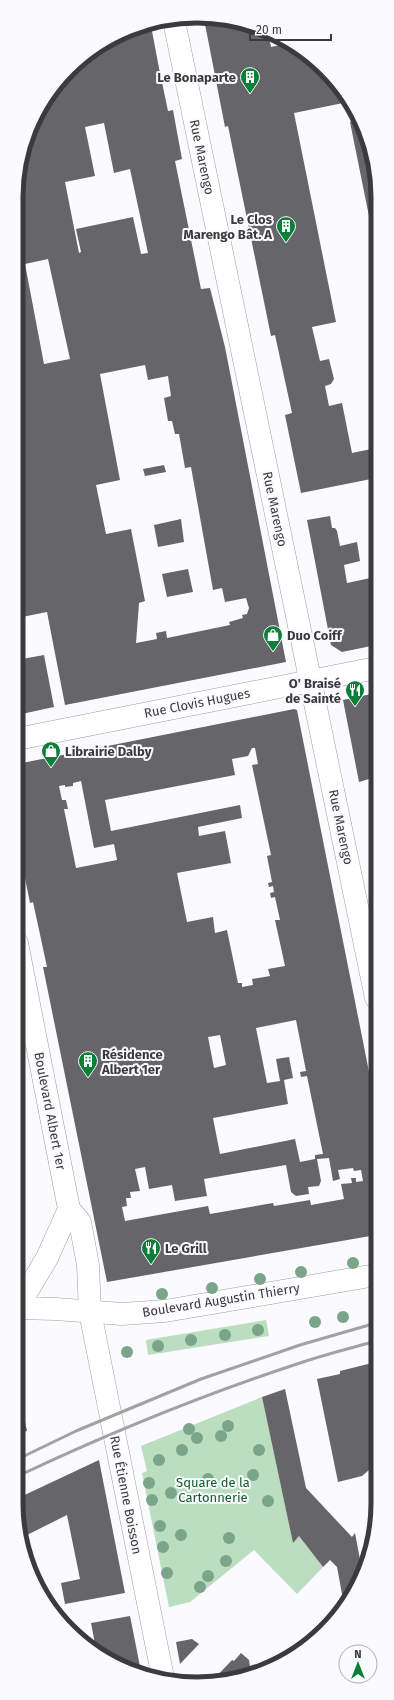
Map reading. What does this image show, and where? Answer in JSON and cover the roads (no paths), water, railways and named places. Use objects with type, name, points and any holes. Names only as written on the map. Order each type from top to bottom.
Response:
[{"type":"street","name":"Rue Marengo","points":[[175,24],[371,974]]},
{"type":"street","name":"Rue Clovis Hugues","points":[[23,738],[371,669]]},
{"type":"street","name":"Boulevard Albert 1er","points":[[23,972],[70,1209],[80,1222],[88,1265],[90,1312]]},
{"type":"street","points":[[23,1296],[46,1258],[70,1209]]},
{"type":"street","name":"Boulevard Augustin Thierry","points":[[23,1308],[122,1314],[165,1311],[371,1275]]},
{"type":"street","name":"Rue Étienne Boisson","points":[[90,1312],[162,1674]]},
{"type":"railway","points":[[23,1457],[76,1431],[201,1379],[300,1345],[371,1324]]},
{"type":"railway","points":[[23,1474],[86,1445],[230,1387],[303,1362],[371,1342]]},
{"type":"place","name":"Le Bonaparte","points":[[250,94]]},
{"type":"place","name":"Le Clos Marengo Bât. A","points":[[286,243]]},
{"type":"place","name":"Duo Coiff","points":[[273,652]]},
{"type":"place","name":"O' Braisé de Sainté","points":[[355,707]]},
{"type":"place","name":"Librairie Dalby","points":[[51,768]]},
{"type":"place","name":"Résidence Albert 1er","points":[[88,1078]]},
{"type":"place","name":"Le Grill","points":[[151,1265]]},
{"type":"park label","name":"Square de la Cartonnerie","points":[[213,1490]]}]
